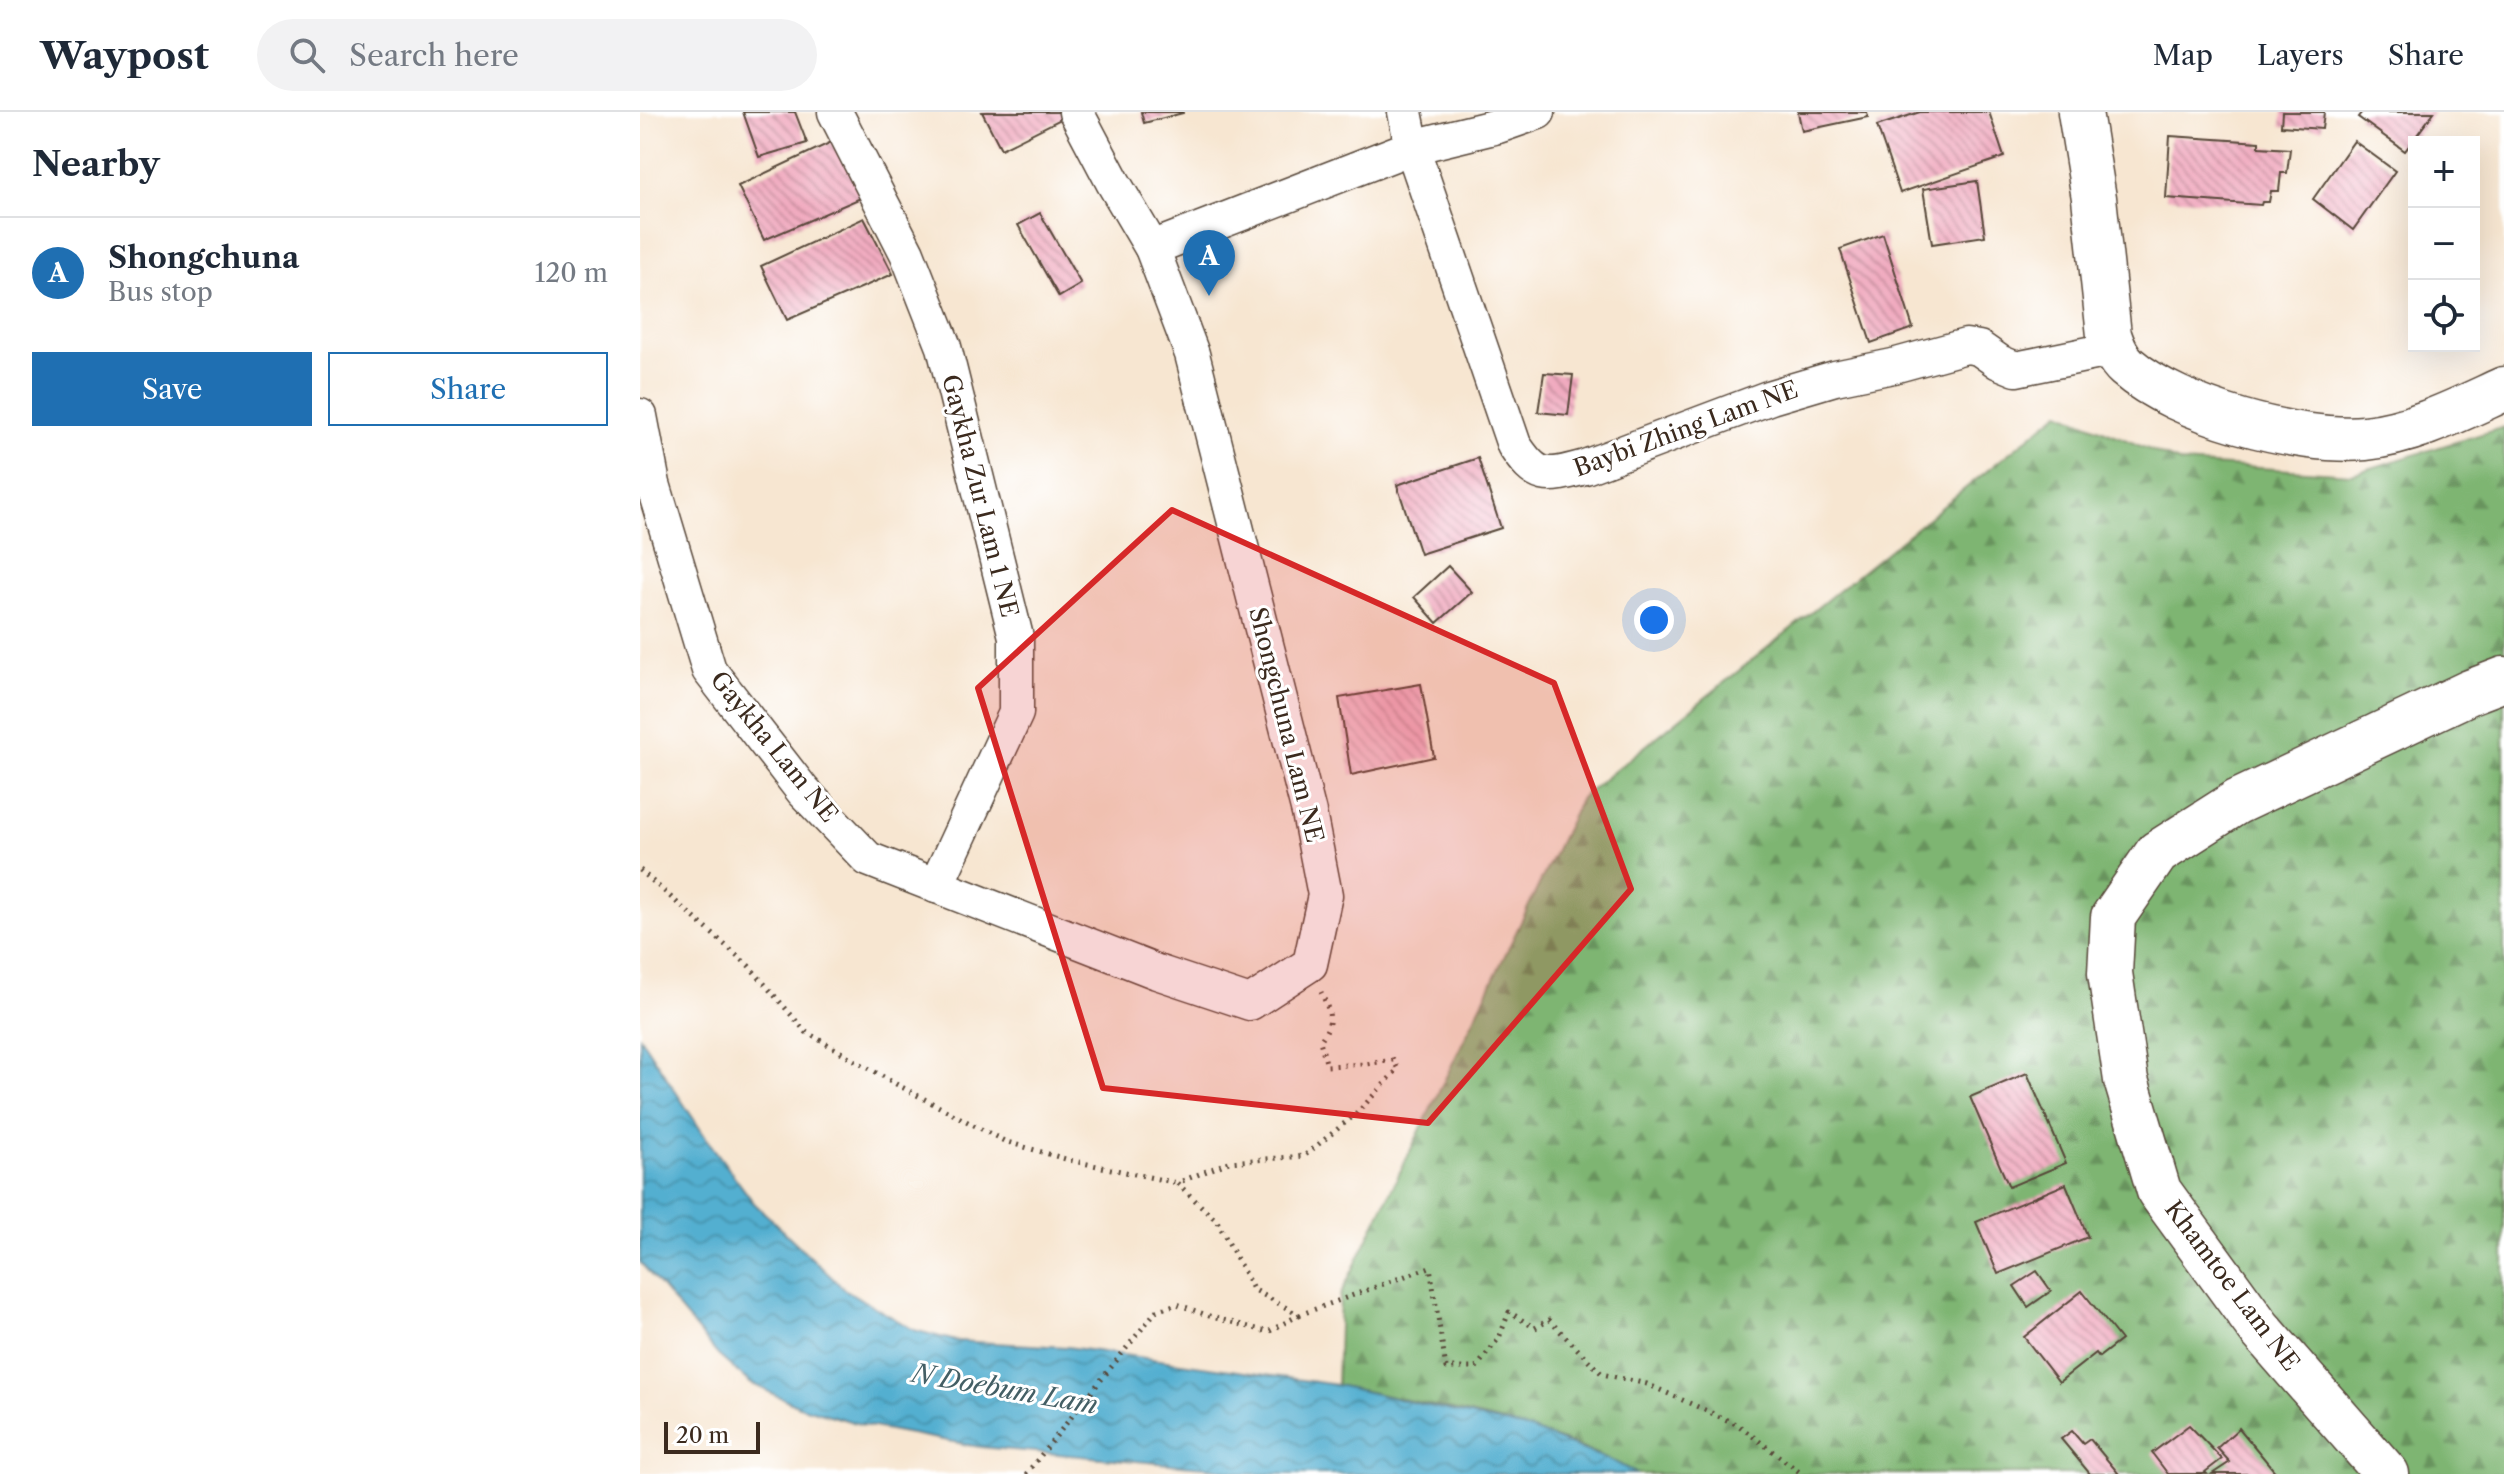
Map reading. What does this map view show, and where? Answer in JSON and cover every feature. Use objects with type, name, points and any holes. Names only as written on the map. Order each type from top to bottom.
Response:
[{"type":"main road","points":[[2080,112],[2094,198],[2109,335],[2125,365],[2149,383],[2176,398],[2254,424],[2314,436],[2348,438],[2384,435],[2412,427],[2504,389]]},
{"type":"main road","name":"Khamtoe Lam NE","points":[[2387,1474],[2259,1328],[2159,1191],[2126,1080],[2110,973],[2113,917],[2157,853],[2237,802],[2470,692],[2504,679]]},
{"type":"street","name":"Gaykha Zur Lam 1 NE","points":[[835,112],[907,253],[944,347],[1016,637],[1016,713],[936,886]]},
{"type":"street","name":"Shongchuna Lam NE","points":[[936,886],[1157,972],[1250,1003],[1310,964],[1325,895],[1309,813],[1192,354],[1152,248],[1076,112]]},
{"type":"street","name":"Baybi Zhing Lam NE","points":[[1405,112],[1412,147],[1514,445],[1530,467],[1541,473],[1558,475],[1585,467],[1771,397],[1966,346],[1979,348],[2016,369],[2114,349]]},
{"type":"street","points":[[1152,248],[1412,147],[1498,126],[1538,112]]},
{"type":"street","name":"Gaykha Lam NE","points":[[640,416],[653,484],[709,670],[803,791],[868,859],[936,886]]},
{"type":"path","points":[[640,870],[749,966],[806,1032],[1004,1141],[1069,1160],[1177,1183],[1217,1221],[1253,1289],[1299,1315]]},
{"type":"path","points":[[1177,1183],[1229,1162],[1304,1156],[1356,1114],[1398,1069],[1393,1060],[1327,1066],[1320,1041],[1330,1027],[1329,1008],[1321,993],[1322,980]]},
{"type":"path","points":[[1026,1474],[1156,1311],[1177,1304],[1268,1332],[1299,1315],[1430,1267],[1446,1368],[1476,1368],[1499,1338],[1509,1312],[1535,1328],[1549,1320],[1602,1374],[1647,1384],[1738,1425],[1802,1474]]},
{"type":"highlighted area","points":[[1172,510],[1554,683],[1631,889],[1428,1123],[1103,1088],[978,688]]},
{"type":"green space","points":[[2060,412],[2181,463],[2352,474],[2504,427],[2504,1474],[1637,1474],[1602,1456],[1529,1429],[1337,1385],[1340,1296],[1581,798]]},
{"type":"water","name":"N Doebum Lam","points":[[640,1037],[706,1138],[754,1203],[844,1289],[914,1330],[956,1341],[1067,1347],[1337,1385],[1530,1429],[1637,1474],[1243,1474],[1214,1468],[980,1447],[863,1425],[799,1406],[750,1383],[718,1355],[640,1262]]},
{"type":"building","points":[[743,112],[795,112],[807,143],[759,157]]},
{"type":"building","points":[[982,112],[1061,112],[1065,117],[1001,149]]},
{"type":"building","points":[[1141,112],[1183,112],[1183,113],[1144,123]]},
{"type":"building","points":[[1798,112],[1867,112],[1868,117],[1802,131]]},
{"type":"building","points":[[1920,112],[1989,112],[2004,157],[1900,193],[1877,126]]},
{"type":"building","points":[[2282,112],[2324,112],[2322,129],[2281,126]]},
{"type":"building","points":[[2362,112],[2434,112],[2416,136],[2408,136],[2405,151],[2358,117]]},
{"type":"building","points":[[2170,136],[2259,142],[2259,147],[2290,149],[2287,173],[2281,173],[2279,191],[2271,191],[2269,202],[2262,202],[2261,205],[2166,198]]},
{"type":"building","points":[[840,138],[870,194],[764,240],[738,186]]},
{"type":"building","points":[[2354,141],[2395,171],[2353,230],[2313,199]]},
{"type":"building","points":[[1977,181],[1985,236],[1932,244],[1923,189]]},
{"type":"building","points":[[1040,213],[1081,284],[1059,297],[1018,225]]},
{"type":"building","points":[[864,218],[893,274],[787,320],[761,266]]},
{"type":"building","points":[[1883,234],[1913,328],[1871,343],[1840,249]]},
{"type":"building","points":[[1544,373],[1573,375],[1568,415],[1538,412]]},
{"type":"building","points":[[1478,458],[1501,528],[1420,554],[1397,485]]},
{"type":"building","points":[[1448,566],[1472,592],[1437,623],[1414,597]]},
{"type":"building","points":[[1421,684],[1434,757],[1351,775],[1339,698]]},
{"type":"building","points":[[2027,1073],[2066,1163],[2009,1187],[1970,1097]]},
{"type":"building","points":[[2066,1184],[2088,1237],[1998,1274],[1976,1222]]},
{"type":"building","points":[[2037,1271],[2051,1291],[2028,1307],[2014,1286]]},
{"type":"building","points":[[2082,1291],[2121,1340],[2099,1357],[2096,1353],[2059,1382],[2024,1337]]},
{"type":"building","points":[[2189,1425],[2222,1459],[2205,1472],[2207,1474],[2168,1474],[2152,1453]]},
{"type":"building","points":[[2239,1428],[2277,1474],[2212,1474],[2230,1462],[2217,1448]]},
{"type":"building","points":[[2072,1431],[2083,1444],[2090,1439],[2119,1474],[2090,1474],[2061,1439]]},
{"type":"place","name":"Shongchuna","points":[[1209,296]]}]
